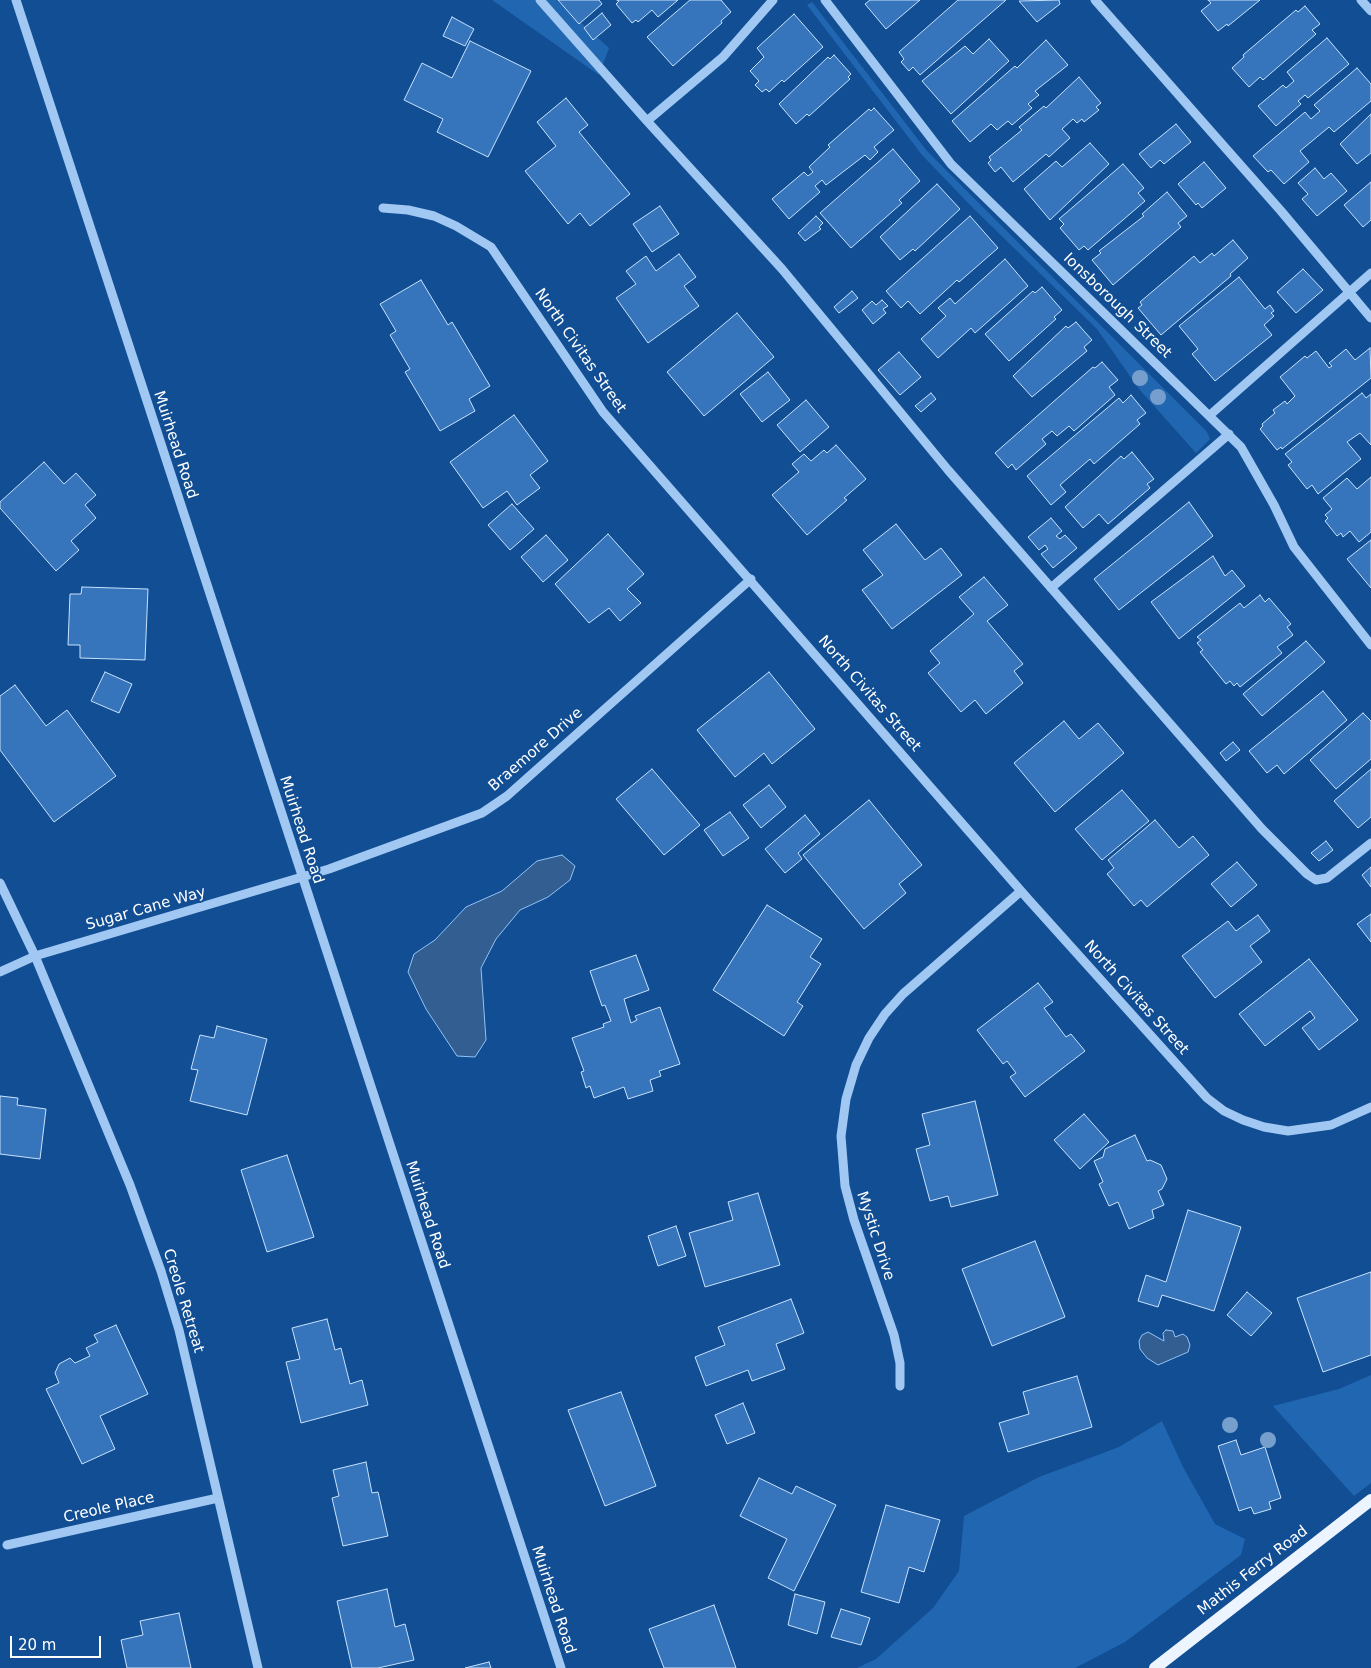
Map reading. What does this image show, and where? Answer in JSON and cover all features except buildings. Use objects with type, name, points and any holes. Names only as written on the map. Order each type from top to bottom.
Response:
[{"type":"main road","name":"Mathis Ferry Road","points":[[1155,1668],[1371,1500]]},
{"type":"street","name":"Muirhead Road","points":[[16,0],[561,1668]]},
{"type":"street","points":[[540,0],[782,269],[948,470],[1258,824],[1307,874],[1316,880],[1327,878],[1371,843]]},
{"type":"street","name":"Ionsborough Street","points":[[825,0],[951,164],[1241,447],[1274,505],[1294,547],[1371,645]]},
{"type":"street","points":[[1095,0],[1371,318]]},
{"type":"street","points":[[1361,0],[1371,11]]},
{"type":"street","points":[[647,121],[723,57],[768,1]]},
{"type":"street","name":"North Civitas Street","points":[[383,208],[408,210],[434,216],[456,226],[491,247],[603,412],[751,579],[1021,891],[1207,1098],[1224,1111],[1264,1127],[1288,1131],[1331,1125],[1371,1107]]},
{"type":"street","points":[[1210,415],[1371,274]]},
{"type":"street","points":[[1051,588],[1229,434]]},
{"type":"street","name":"Braemore Drive","points":[[302,877],[453,826],[482,813],[500,800],[751,579]]},
{"type":"street","name":"Sugar Cane Way","points":[[0,972],[35,956],[302,877]]},
{"type":"street","name":"Creole Retreat","points":[[0,883],[35,956],[130,1185],[161,1272],[179,1330],[258,1668]]},
{"type":"street","name":"Mystic Drive","points":[[900,1386],[900,1363],[894,1335],[854,1220],[845,1186],[841,1136],[848,1093],[856,1065],[868,1038],[885,1014],[903,994],[1021,891]]},
{"type":"street","name":"Creole Place","points":[[7,1545],[218,1498]]},
{"type":"shaded area","points":[[492,0],[556,0],[609,48],[599,75]]},
{"type":"shaded area","points":[[812,2],[927,151],[1207,432],[1210,439],[1196,453],[1139,389],[1097,329],[972,207],[922,155],[807,5]]},
{"type":"shaded area","points":[[562,855],[575,866],[570,880],[548,897],[520,910],[496,939],[481,968],[486,1040],[475,1057],[457,1056],[426,1009],[408,972],[414,954],[435,940],[466,907],[502,891],[537,861]]},
{"type":"shaded area","points":[[1166,1330],[1173,1331],[1175,1337],[1183,1334],[1187,1337],[1190,1345],[1188,1352],[1158,1365],[1147,1358],[1140,1349],[1139,1341],[1142,1335],[1148,1332],[1164,1341],[1163,1333]]},
{"type":"shaded area","points":[[1371,1375],[1371,1483],[1354,1496],[1273,1406],[1339,1389]]},
{"type":"shaded area","points":[[1162,1421],[1183,1467],[1215,1524],[1245,1539],[1241,1555],[1125,1642],[1075,1668],[857,1668],[876,1659],[933,1608],[959,1571],[964,1516],[1039,1477],[1119,1447]]}]
